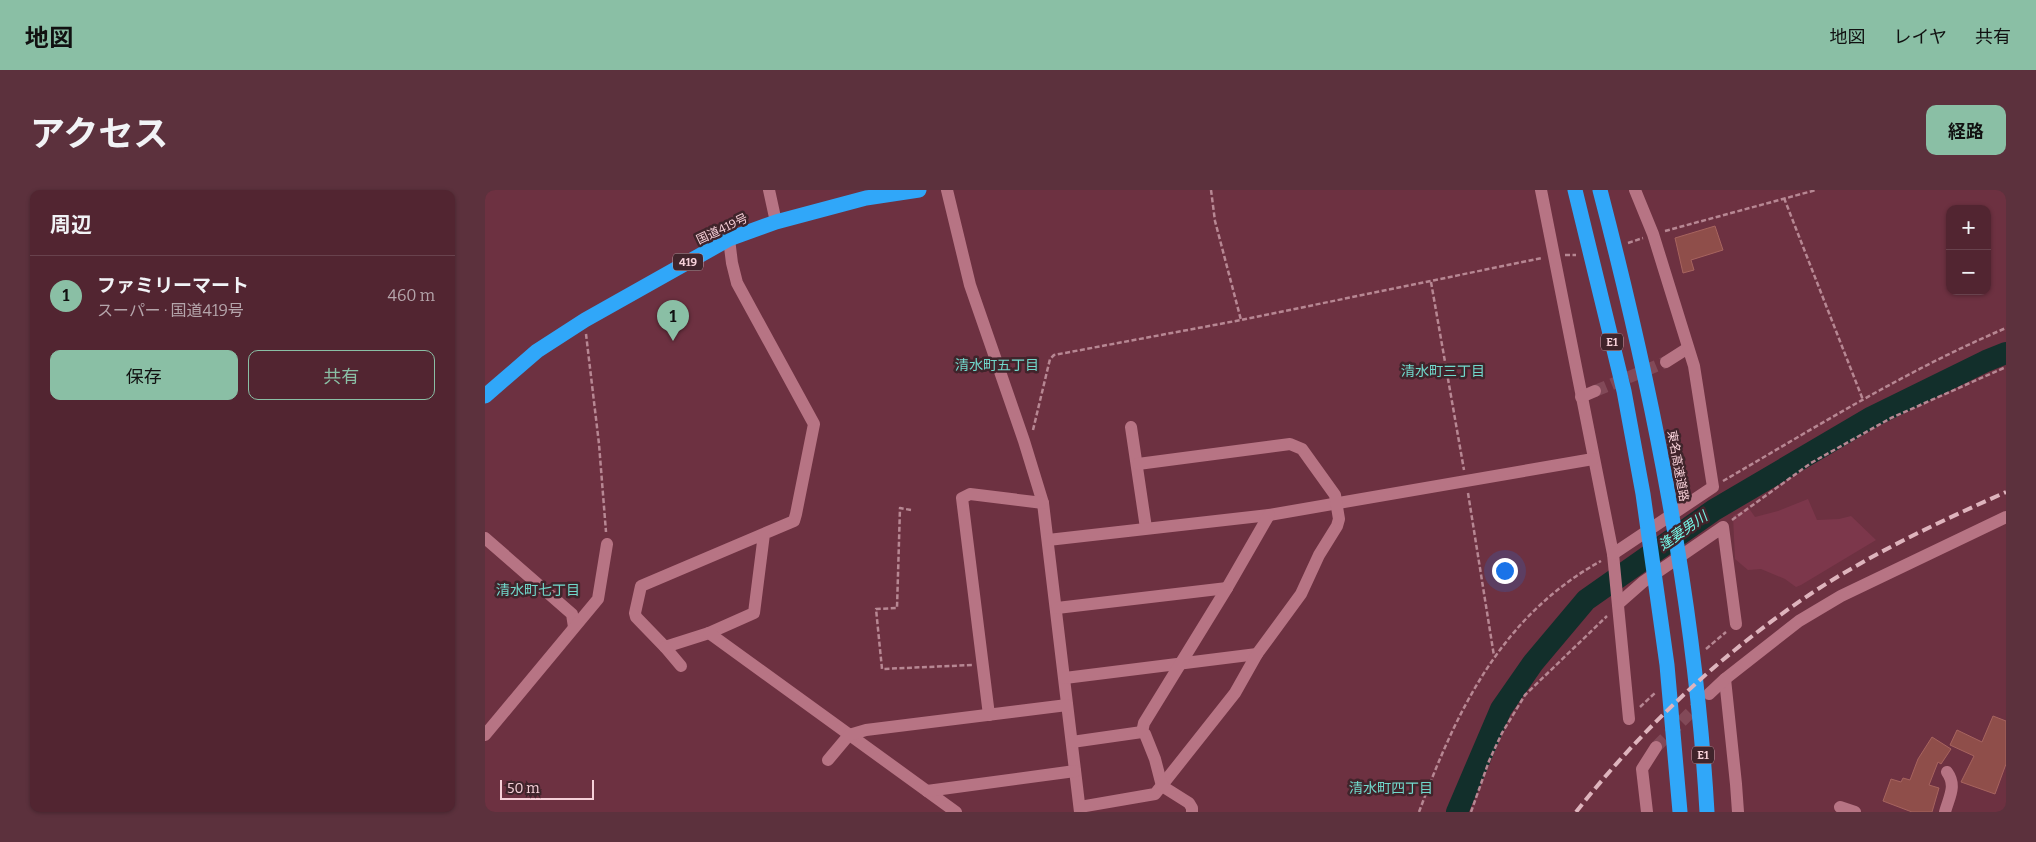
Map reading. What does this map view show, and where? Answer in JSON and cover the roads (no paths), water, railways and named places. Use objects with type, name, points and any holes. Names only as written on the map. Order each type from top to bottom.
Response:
[{"type":"highway","name":"国道419号","points":[[485,396],[537,351],[585,320],[729,240],[776,222],[866,198],[919,190]]},
{"type":"highway","name":"E1","points":[[1575,190],[1624,391],[1643,494],[1667,664],[1680,812]]},
{"type":"highway","name":"東名高速道路","points":[[1600,190],[1648,385],[1667,487],[1691,647],[1703,696],[1707,812]]},
{"type":"street","points":[[769,190],[776,222]]},
{"type":"street","points":[[947,190],[970,285],[1024,441],[1043,503],[1080,809],[1155,794],[1235,693],[1257,654],[1301,594],[1319,555],[1337,526],[1339,519],[1335,495],[1302,449],[1290,444],[1138,464]]},
{"type":"street","points":[[1541,190],[1613,557],[1629,718]]},
{"type":"street","points":[[1613,557],[1713,487],[1694,366],[1653,234],[1635,190]]},
{"type":"street","points":[[681,666],[636,617],[635,613],[641,586],[794,521],[814,424],[737,283],[729,240]]},
{"type":"street","points":[[1666,362],[1688,348]]},
{"type":"street","points":[[1581,397],[1595,391]]},
{"type":"street","points":[[1131,427],[1146,528]]},
{"type":"street","points":[[1048,540],[1269,515],[1593,459]]},
{"type":"street","points":[[989,715],[962,498],[970,494],[1043,503]]},
{"type":"street","points":[[1142,732],[1144,723],[1227,588],[1269,515]]},
{"type":"street","points":[[1703,696],[1799,621],[1841,596],[2006,517]]},
{"type":"street","points":[[1617,600],[1723,527],[1736,624]]},
{"type":"street","points":[[665,647],[709,632],[754,613],[764,534]]},
{"type":"street","points":[[485,538],[572,614],[574,627]]},
{"type":"street","points":[[485,736],[598,599],[607,544]]},
{"type":"street","points":[[1057,608],[1227,588]]},
{"type":"street","points":[[709,632],[956,812]]},
{"type":"street","points":[[1065,678],[1257,654]]},
{"type":"street","points":[[1725,679],[1737,784],[1737,812]]},
{"type":"street","points":[[828,760],[849,735],[866,730],[1067,705]]},
{"type":"street","points":[[1142,732],[1145,734],[1155,759],[1162,786],[1189,803],[1192,812]]},
{"type":"street","points":[[1072,742],[1142,732]]},
{"type":"street","points":[[1647,812],[1642,768],[1656,747]]},
{"type":"street","points":[[927,791],[1075,771]]},
{"type":"street","points":[[1945,812],[1953,789],[1952,779],[1947,772]]},
{"type":"street","points":[[1840,807],[1855,812]]},
{"type":"waterway","name":"逢妻男川","points":[[1457,812],[1501,709],[1533,663],[1586,600],[1714,510],[1872,417],[2006,353]]},
{"type":"tunnel","points":[[1595,391],[1666,362]]},
{"type":"tunnel","points":[[1656,747],[1702,701]]},
{"type":"railway","points":[[1576,812],[1602,780],[1658,719],[1719,663],[1784,612],[1840,575],[1886,549],[2006,492]]},
{"type":"place","name":"ファミリーマート","points":[[673,341]]},
{"type":"district","name":"清水町五丁目","points":[[997,365]]},
{"type":"district","name":"清水町三丁目","points":[[1443,371]]},
{"type":"district","name":"清水町七丁目","points":[[538,590]]},
{"type":"district","name":"清水町四丁目","points":[[1391,788]]}]
